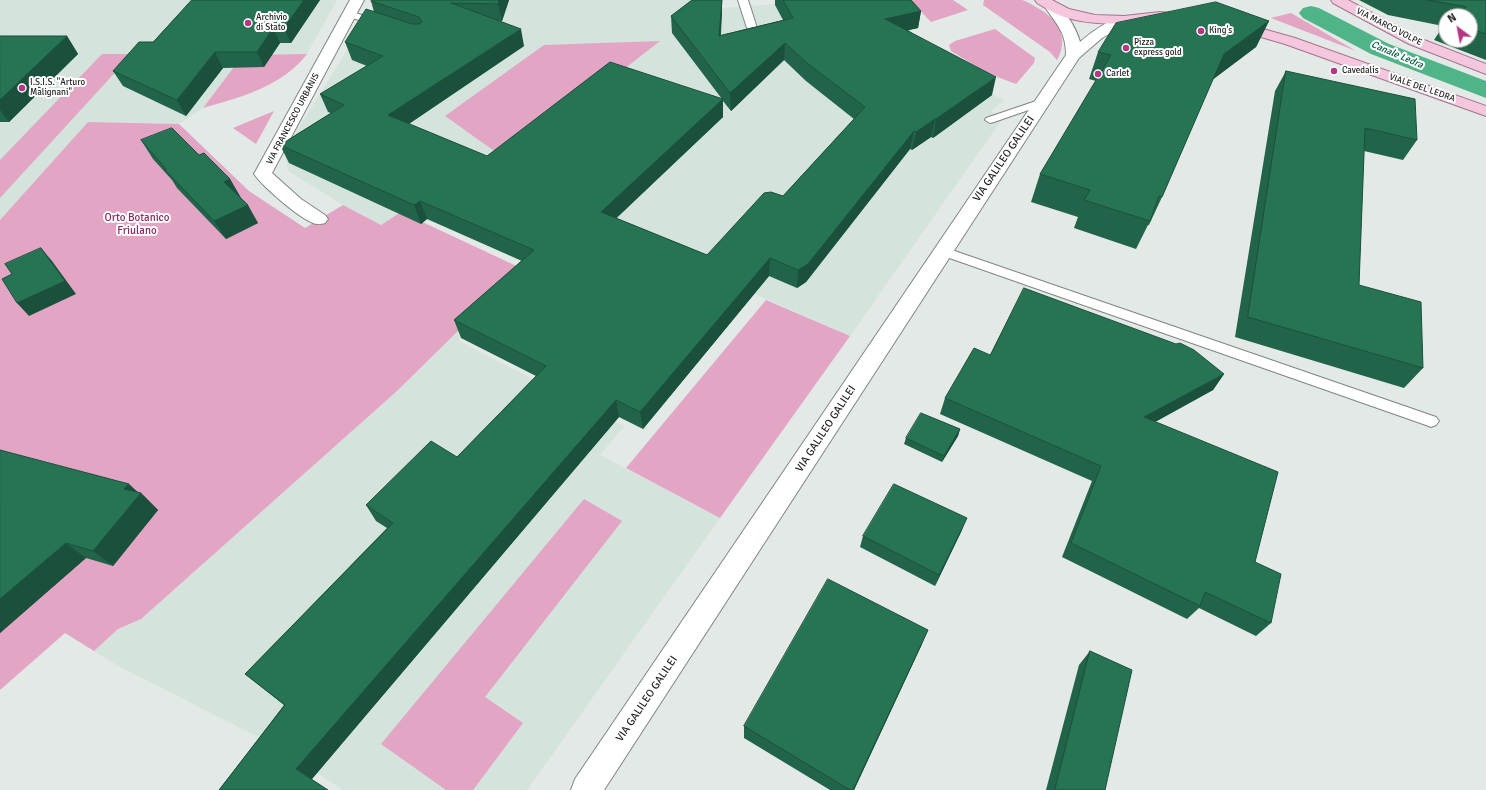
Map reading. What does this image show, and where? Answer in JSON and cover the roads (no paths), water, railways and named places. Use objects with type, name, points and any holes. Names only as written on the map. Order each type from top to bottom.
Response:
[{"type":"main road","name":"VIA MARCO VOLPE","points":[[1338,0],[1414,41],[1486,69]]},
{"type":"main road","points":[[1047,3],[1072,14],[1095,19],[1124,20],[1160,16],[1184,18]]},
{"type":"main road","points":[[1139,18],[1158,9],[1163,3]]},
{"type":"main road","name":"VIALE DEL LEDRA","points":[[1221,23],[1248,28],[1290,41],[1486,111]]},
{"type":"street","points":[[1047,3],[1070,32],[1074,42],[1069,62]]},
{"type":"street","name":"VIA FRANCESCO URBANIS","points":[[319,219],[295,203],[263,174],[353,7]]},
{"type":"street","name":"VIA GALILEO GALILEI","points":[[586,790],[1069,62],[1088,41],[1102,30],[1124,20]]},
{"type":"lane","points":[[743,0],[752,28]]},
{"type":"lane","points":[[353,7],[394,29]]},
{"type":"lane","points":[[990,120],[1042,102]]},
{"type":"lane","points":[[943,251],[1431,421]]},
{"type":"waterway","name":"Canale Ledra","points":[[1311,13],[1380,49],[1486,90]]},
{"type":"place","name":"Archivio di Stato","points":[[248,23]]},
{"type":"place","name":"King's","points":[[1201,31]]},
{"type":"place","name":"Pizza express gold","points":[[1126,48]]},
{"type":"place","name":"Cavedalis","points":[[1334,71]]},
{"type":"place","name":"Carlet","points":[[1098,74]]},
{"type":"place","name":"I.S.I.S. \"Arturo Malignani\"","points":[[22,88]]},
{"type":"park label","name":"Orto Botanico Friulano","points":[[137,224]]}]
